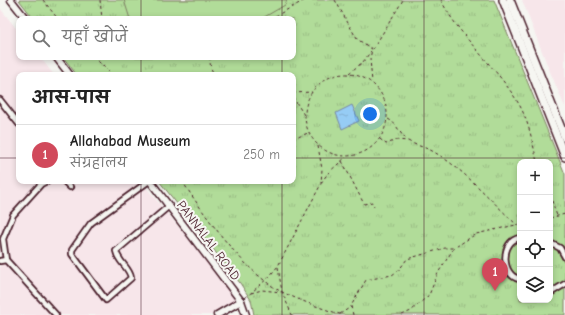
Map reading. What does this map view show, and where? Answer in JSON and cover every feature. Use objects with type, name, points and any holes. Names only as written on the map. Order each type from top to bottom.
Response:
[{"type":"main road","points":[[503,0],[565,157]]},
{"type":"main road","points":[[510,0],[565,138]]},
{"type":"street","points":[[11,0],[24,16]]},
{"type":"street","points":[[58,60],[68,72]]},
{"type":"street","points":[[0,100],[16,120]]},
{"type":"street","points":[[41,184],[13,215],[3,239],[6,260],[56,315]]},
{"type":"street","points":[[67,184],[70,187]]},
{"type":"street","points":[[146,184],[91,223],[72,250],[72,254],[106,300],[131,278],[131,274],[117,257],[116,251],[169,206]]},
{"type":"street","name":"PANNALAL ROAD","points":[[152,184],[241,301],[246,315]]},
{"type":"street","points":[[517,238],[509,244],[506,253],[506,264],[510,274],[517,279]]},
{"type":"street","points":[[553,244],[560,248],[565,257]]},
{"type":"street","points":[[0,261],[6,260]]},
{"type":"street","points":[[553,291],[565,284]]},
{"type":"street","points":[[217,315],[241,301]]},
{"type":"path","points":[[44,0],[56,16]]},
{"type":"path","points":[[100,0],[102,16]]},
{"type":"path","points":[[276,16],[305,0]]},
{"type":"path","points":[[335,0],[357,38],[372,49]]},
{"type":"path","points":[[348,74],[363,62],[403,0]]},
{"type":"path","points":[[441,0],[448,14],[500,78],[520,107],[536,159]]},
{"type":"path","points":[[372,49],[370,59],[372,82]]},
{"type":"path","points":[[210,60],[212,72]]},
{"type":"path","points":[[98,61],[109,72]]},
{"type":"path","points":[[241,301],[265,280],[278,266],[328,173],[347,157],[365,151],[380,139],[388,118],[386,105],[381,92],[372,82],[361,76],[348,74],[334,75],[322,82],[312,92],[306,103],[305,116],[308,133],[318,146],[336,156],[347,157]]},
{"type":"path","points":[[296,93],[312,92]]},
{"type":"path","points":[[296,102],[305,116]]},
{"type":"path","points":[[388,118],[395,123],[399,131],[408,141]]},
{"type":"path","points":[[296,138],[308,133]]},
{"type":"path","points":[[380,139],[386,144],[396,140],[408,141],[434,152],[458,170],[517,225]]},
{"type":"path","points":[[318,146],[322,170],[321,184]]},
{"type":"path","points":[[342,161],[364,204],[372,202],[374,206]]},
{"type":"path","points":[[184,184],[219,232],[245,262],[265,280],[282,292],[343,315]]},
{"type":"path","points":[[553,204],[557,216]]},
{"type":"path","points":[[553,217],[565,214]]},
{"type":"path","points":[[402,315],[410,311],[429,294],[438,273],[454,248],[476,234],[517,225]]},
{"type":"path","points":[[340,314],[345,312],[351,306],[366,280],[392,276],[399,270],[407,259],[444,248],[454,248]]},
{"type":"path","points":[[278,266],[282,292],[292,315]]},
{"type":"path","points":[[250,294],[262,290],[282,292]]},
{"type":"path","points":[[351,306],[353,315]]},
{"type":"shaded area","points":[[522,0],[565,0],[565,107],[548,67]]},
{"type":"shaded area","points":[[0,8],[16,28],[16,60],[42,60],[52,72],[16,72],[16,184],[143,184],[243,306],[224,315],[0,315]]},
{"type":"green space","points":[[19,0],[494,0],[565,174],[565,315],[254,315],[251,300],[240,283],[161,184],[296,184],[296,72],[75,72],[65,60],[296,60],[296,16],[32,16]]},
{"type":"green space","points":[[124,0],[287,0],[285,5],[266,16],[129,16]]},
{"type":"water","points":[[352,105],[359,121],[342,129],[336,113]]},
{"type":"place","name":"Allahabad Museum","points":[[495,291]]}]
